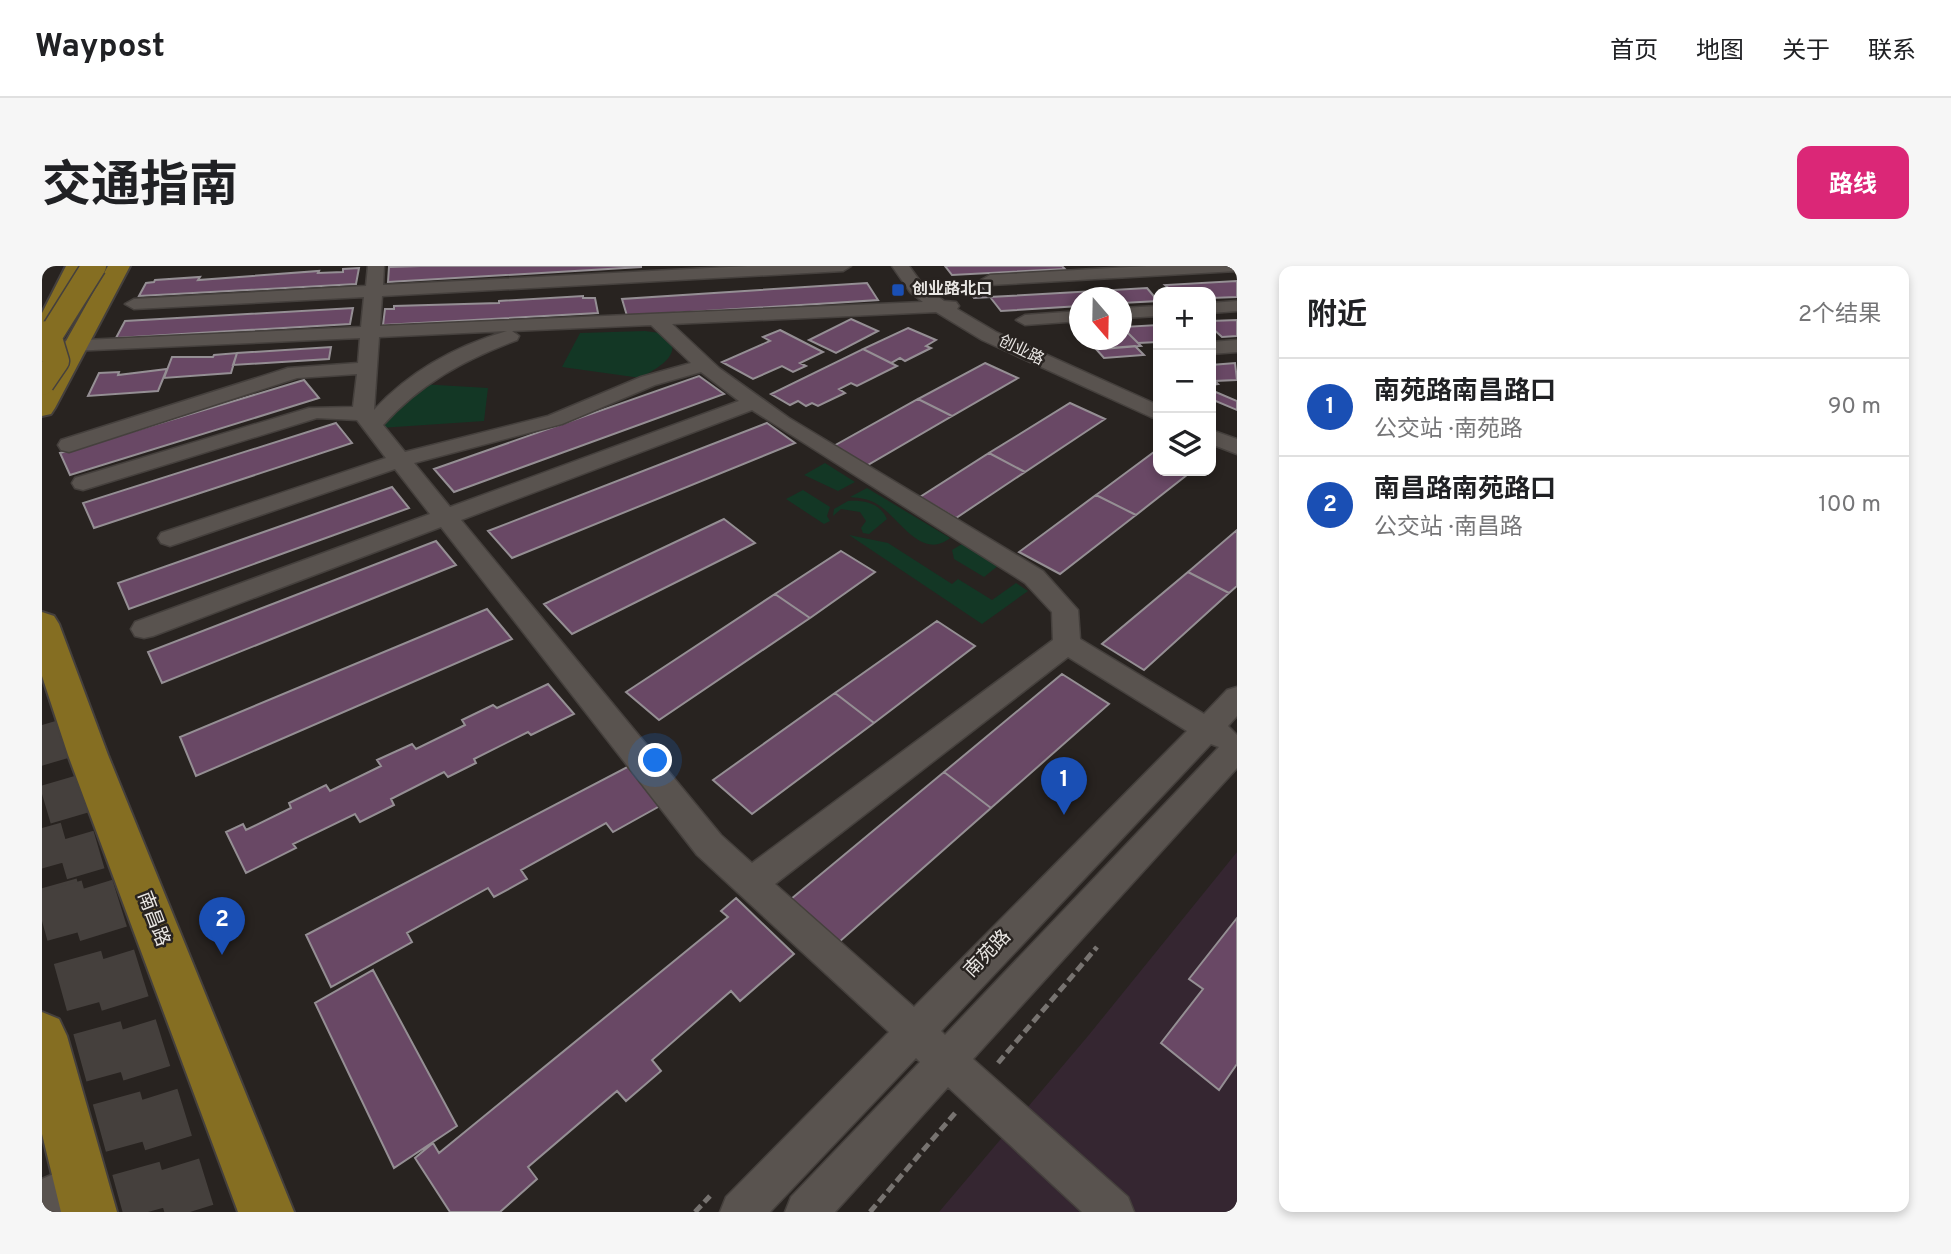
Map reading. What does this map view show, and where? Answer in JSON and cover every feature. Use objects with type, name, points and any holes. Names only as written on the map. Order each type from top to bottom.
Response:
[{"type":"main road","points":[[42,317],[76,266]]},
{"type":"main road","points":[[42,383],[57,361],[50,338],[42,335],[76,266]]},
{"type":"main road","points":[[42,348],[94,266]]},
{"type":"main road","points":[[42,408],[119,266]]},
{"type":"main road","name":"南昌路","points":[[42,625],[88,755],[266,1212]]},
{"type":"main road","points":[[42,1036],[71,1198]]},
{"type":"street","points":[[134,304],[375,279],[609,279],[843,266]]},
{"type":"street","name":"创业路","points":[[900,266],[916,288],[1024,354],[1153,411]]},
{"type":"street","name":"创业路","points":[[909,266],[925,287],[946,307],[1029,350],[1153,404]]},
{"type":"street","points":[[990,280],[1237,266]]},
{"type":"street","points":[[1140,272],[1156,285]]},
{"type":"street","points":[[375,279],[367,368],[368,419],[709,845],[1113,1212]]},
{"type":"street","points":[[609,279],[620,322]]},
{"type":"street","points":[[1216,308],[1237,306]]},
{"type":"street","points":[[42,348],[946,307]]},
{"type":"street","points":[[1132,312],[1153,311]]},
{"type":"street","points":[[1025,320],[1069,317]]},
{"type":"street","points":[[658,321],[705,365],[791,428],[1034,576],[1065,610],[1068,644],[1233,758]]},
{"type":"street","points":[[83,483],[316,412],[368,419],[431,370],[492,342],[562,325]]},
{"type":"street","points":[[1216,348],[1237,346]]},
{"type":"street","points":[[170,538],[401,460],[555,420],[648,381],[705,365]]},
{"type":"street","points":[[69,445],[295,372],[367,368]]},
{"type":"street","points":[[144,629],[754,402]]},
{"type":"street","points":[[1216,431],[1237,440]]},
{"type":"street","points":[[1216,438],[1237,447]]},
{"type":"street","points":[[751,883],[1068,644]]},
{"type":"street","name":"南苑路","points":[[806,1212],[939,1055],[1198,736],[1237,698]]},
{"type":"street","name":"南苑路","points":[[741,1212],[939,1055],[1233,758]]},
{"type":"path","points":[[870,1212],[939,1055],[1102,942]]},
{"type":"shaded area","points":[[1237,852],[1237,1212],[939,1212],[1088,1036]]},
{"type":"green space","points":[[580,333],[660,333],[672,343],[672,349],[663,363],[641,378],[562,367]]},
{"type":"green space","points":[[420,384],[488,388],[484,421],[380,428]]},
{"type":"green space","points":[[825,463],[855,482],[838,491],[804,475]]},
{"type":"green space","points":[[867,488],[950,538],[939,544],[920,541],[877,504],[850,497]]},
{"type":"green space","points":[[803,490],[830,507],[827,516],[830,521],[824,524],[786,499]]},
{"type":"green space","points":[[848,501],[871,504],[880,509],[887,519],[869,534],[863,533],[861,528],[866,521],[860,512],[841,509],[833,516],[834,509]]},
{"type":"green space","points":[[849,535],[888,543],[952,584],[958,579],[992,600],[1016,583],[1028,591],[982,624]]},
{"type":"green space","points":[[962,544],[999,565],[984,577],[954,559],[952,550]]},
{"type":"building","points":[[945,266],[1062,266],[1065,269],[952,275]]},
{"type":"building","points":[[389,267],[641,267],[388,282]]},
{"type":"building","points":[[359,268],[356,284],[139,296],[146,283],[155,280],[343,272],[343,269]]},
{"type":"building","points":[[1237,281],[1237,297],[1216,298],[1216,287],[1165,285]]},
{"type":"building","points":[[867,283],[878,300],[627,316],[622,299]]},
{"type":"building","points":[[965,285],[980,285],[990,297],[974,298]]},
{"type":"building","points":[[1147,288],[1153,295],[1153,301],[1132,302],[1132,289]]},
{"type":"building","points":[[1069,292],[1069,307],[1001,311],[990,297]]},
{"type":"building","points":[[583,296],[595,298],[598,313],[383,325],[385,309],[394,309],[394,306],[499,303]]},
{"type":"building","points":[[353,308],[350,324],[116,338],[125,321]]},
{"type":"building","points":[[851,319],[878,331],[836,353],[809,340]]},
{"type":"building","points":[[1237,320],[1237,336],[1222,337],[1216,332],[1216,321]]},
{"type":"building","points":[[1153,325],[1153,342],[1138,343],[1132,337],[1132,326]]},
{"type":"building","points":[[908,328],[936,340],[926,346],[931,348],[905,361],[900,358],[891,363],[863,349]]},
{"type":"building","points":[[780,330],[823,352],[800,363],[806,366],[793,372],[782,366],[753,379],[722,362],[770,341],[763,337]]},
{"type":"building","points":[[1132,337],[1141,346],[1132,347]]},
{"type":"building","points":[[1132,346],[1144,355],[1104,358],[1097,350],[1132,350]]},
{"type":"building","points":[[331,347],[329,359],[233,365],[237,353]]},
{"type":"building","points":[[863,349],[897,366],[857,386],[851,383],[839,389],[845,393],[818,406],[812,403],[806,406],[798,401],[790,405],[771,394]]},
{"type":"building","points":[[237,353],[231,373],[164,378],[172,357],[213,357]]},
{"type":"building","points":[[985,363],[1018,378],[952,416],[918,399]]},
{"type":"building","points":[[1235,363],[1237,380],[1216,381],[1216,365]]},
{"type":"building","points":[[167,369],[158,391],[88,396],[99,373],[119,372],[118,375]]},
{"type":"building","points":[[699,376],[724,394],[454,492],[434,469]]},
{"type":"building","points":[[304,380],[319,398],[70,475],[60,453]]},
{"type":"building","points":[[1216,392],[1237,401],[1237,410],[1216,401]]},
{"type":"building","points":[[918,399],[952,416],[866,466],[832,447]]},
{"type":"building","points":[[1070,403],[1105,419],[1025,472],[989,453]]},
{"type":"building","points":[[336,423],[352,443],[94,528],[83,503]]},
{"type":"building","points":[[767,423],[795,443],[512,558],[488,531]]},
{"type":"building","points":[[989,453],[1025,472],[956,518],[920,497]]},
{"type":"building","points":[[1153,453],[1153,476],[1186,476],[1136,515],[1096,495]]},
{"type":"building","points":[[392,487],[409,508],[129,609],[118,583]]},
{"type":"building","points":[[1096,495],[1136,515],[1060,574],[1019,552]]},
{"type":"building","points":[[724,519],[755,543],[572,634],[544,604]]},
{"type":"building","points":[[1237,530],[1237,586],[1229,593],[1188,572]]},
{"type":"building","points":[[436,541],[456,565],[162,683],[148,652]]},
{"type":"building","points":[[841,551],[875,572],[810,618],[775,594]]},
{"type":"building","points":[[1188,572],[1229,593],[1144,670],[1102,644]]},
{"type":"building","points":[[775,594],[810,618],[659,720],[626,692]]},
{"type":"building","points":[[487,609],[512,639],[196,776],[180,737]]},
{"type":"building","points":[[937,621],[975,646],[874,723],[835,693]]},
{"type":"building","points":[[1062,674],[1109,704],[991,808],[944,772]]},
{"type":"building","points":[[548,684],[574,714],[531,735],[528,732],[474,759],[476,763],[448,777],[444,772],[391,799],[394,805],[360,822],[355,814],[293,844],[296,848],[246,873],[226,832],[243,824],[246,830],[291,808],[289,803],[326,785],[330,791],[381,766],[377,760],[412,744],[416,749],[465,725],[462,720],[493,705],[497,708]]},
{"type":"building","points":[[835,693],[874,723],[752,814],[713,780]]},
{"type":"building","points":[[635,763],[667,802],[613,832],[606,823],[521,870],[527,879],[494,897],[488,888],[407,933],[412,942],[331,987],[306,935]]},
{"type":"building","points":[[944,772],[991,808],[838,943],[791,899]]},
{"type":"building","points":[[736,898],[794,954],[740,1001],[731,991],[652,1060],[661,1071],[626,1101],[617,1091],[528,1167],[537,1179],[500,1212],[450,1212],[415,1158],[433,1143],[439,1153],[728,917],[721,911]]},
{"type":"building","points":[[1237,918],[1237,1064],[1219,1090],[1161,1043],[1203,989],[1189,979]]},
{"type":"building","points":[[373,970],[457,1126],[394,1168],[315,1003]]},
{"type":"tunnel","points":[[42,725],[90,888]]},
{"type":"tunnel","points":[[42,828],[59,888]]},
{"type":"tunnel","points":[[58,887],[148,1212]]},
{"type":"tunnel","points":[[89,887],[190,1212]]},
{"type":"place","name":"创业路北口","points":[[898,290]]},
{"type":"place","name":"南苑路南昌路口","points":[[1064,815]]},
{"type":"place","name":"南昌路南苑路口","points":[[222,955]]}]
